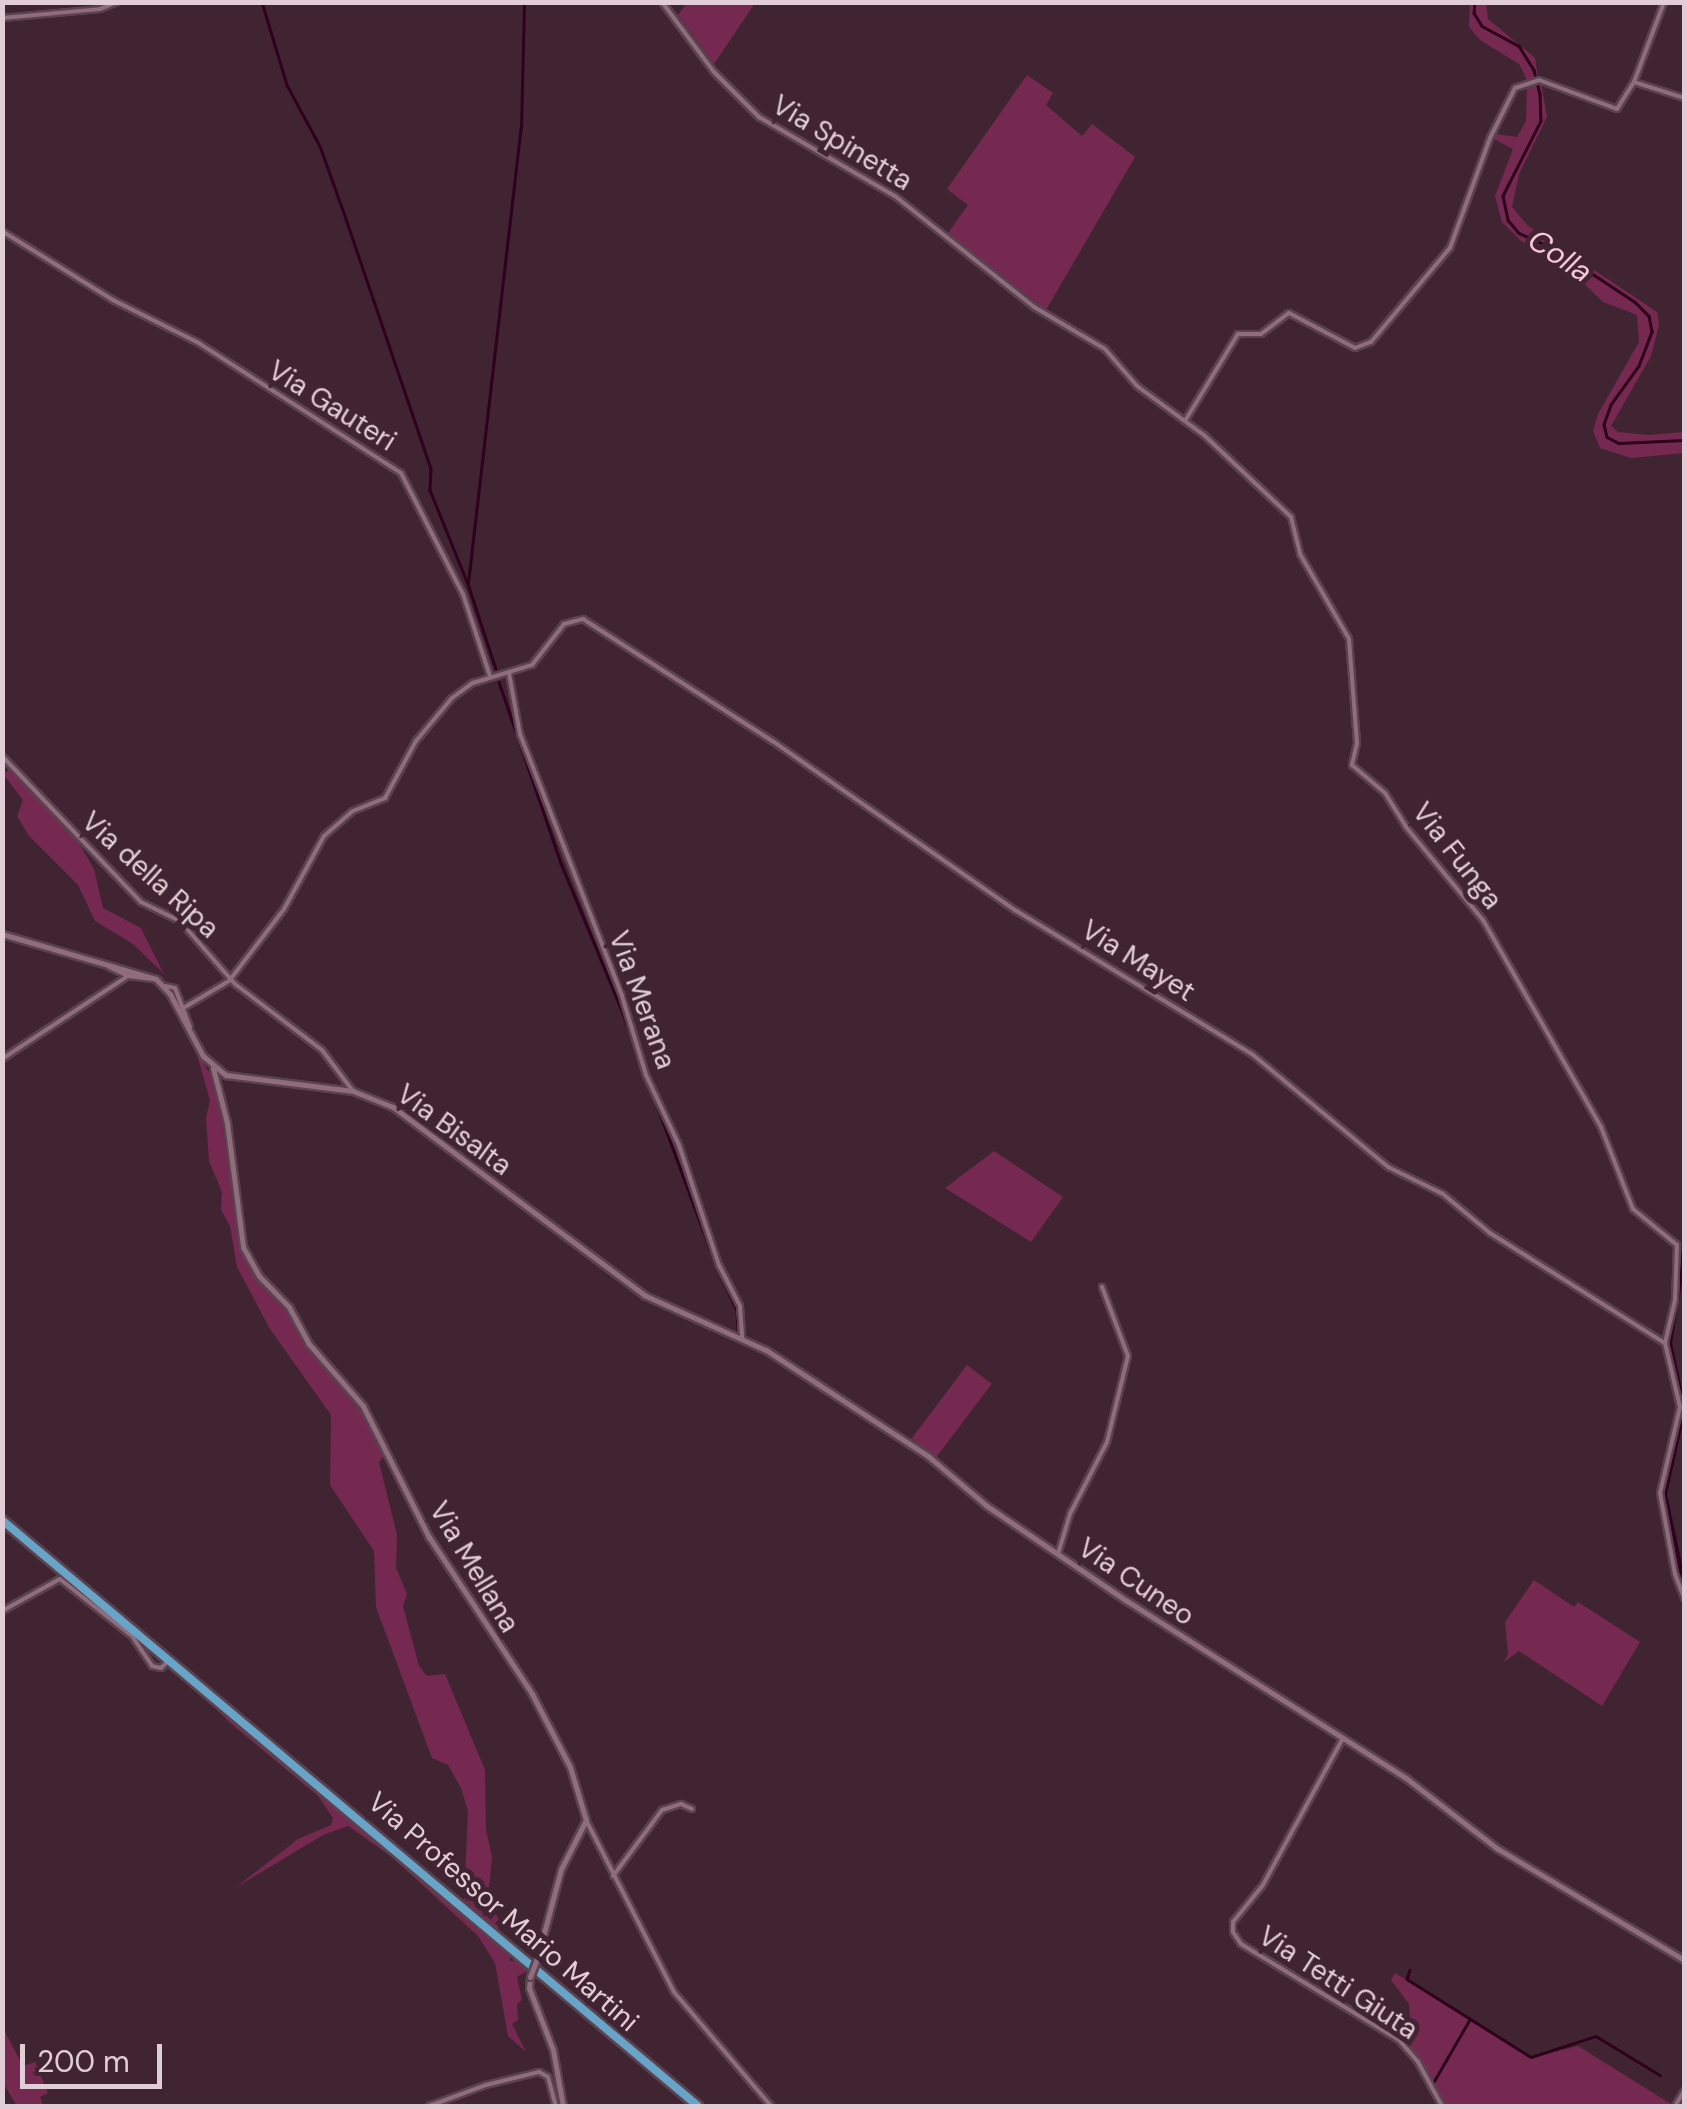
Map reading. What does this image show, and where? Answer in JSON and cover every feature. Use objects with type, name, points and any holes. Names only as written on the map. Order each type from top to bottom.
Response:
[{"type":"main road","name":"Via Professor Mario Martini","points":[[2,1520],[698,2106]]},
{"type":"street","points":[[2,18],[100,9],[117,2]]},
{"type":"street","name":"Via Spinetta","points":[[662,2],[714,72],[758,117],[894,196],[976,259]]},
{"type":"street","points":[[1185,421],[1238,334],[1261,334],[1290,313],[1355,348],[1366,346],[1386,329],[1450,248],[1515,88],[1540,80],[1614,110],[1634,82],[1664,2]]},
{"type":"street","points":[[1634,82],[1684,98]]},
{"type":"street","name":"Via Gauteri","points":[[2,231],[112,300],[196,342],[400,473],[463,594],[490,676]]},
{"type":"street","name":"Via Funga","points":[[976,259],[1034,307],[1110,354],[1138,386],[1248,472],[1292,518],[1300,554],[1349,639],[1357,744],[1352,766],[1385,793],[1406,827],[1483,920],[1601,1127],[1633,1208],[1677,1244],[1676,1300],[1665,1344],[1680,1407],[1661,1503],[1684,1598]]},
{"type":"street","name":"Via Mayet","points":[[509,673],[532,665],[564,624],[582,619],[774,742],[1015,910],[1252,1054],[1388,1167],[1443,1194],[1490,1233],[1665,1344]]},
{"type":"street","points":[[186,1007],[231,978],[284,909],[324,836],[353,811],[384,798],[416,741],[443,707],[465,688],[490,676],[509,673]]},
{"type":"street","name":"Via Merana","points":[[509,673],[520,734],[622,996],[646,1076],[679,1146],[719,1265],[740,1306],[742,1338]]},
{"type":"street","name":"Via della Ripa","points":[[2,756],[141,902],[180,921],[231,978],[322,1050],[353,1091]]},
{"type":"street","points":[[2,934],[156,979],[165,986],[212,1066]]},
{"type":"street","points":[[101,962],[128,976],[156,979]]},
{"type":"street","points":[[2,1059],[128,976]]},
{"type":"street","points":[[165,986],[175,988],[186,1007],[190,1032]]},
{"type":"street","name":"Via Bisalta","points":[[212,1066],[244,1080],[353,1091],[393,1107],[567,1238]]},
{"type":"street","name":"Via Mellana","points":[[212,1066],[226,1123],[243,1248],[259,1276],[289,1307],[309,1344],[370,1418],[429,1537],[549,1722],[570,1766],[586,1820]]},
{"type":"street","name":"Via Cuneo","points":[[567,1238],[655,1302],[742,1338],[907,1442],[986,1506],[1406,1778],[1498,1849],[1684,1960]]},
{"type":"street","points":[[1058,1554],[1070,1514],[1106,1442],[1128,1356],[1102,1287]]},
{"type":"street","points":[[2,1611],[60,1579],[132,1636],[152,1666],[161,1668],[170,1660]]},
{"type":"street","name":"Via Tetti Giuta","points":[[1343,1738],[1263,1885],[1233,1922],[1233,1932],[1241,1944],[1399,2040],[1418,2062],[1442,2106]]},
{"type":"street","points":[[612,1876],[662,1810],[681,1804],[692,1809]]},
{"type":"street","points":[[586,1820],[674,1992],[771,2106]]},
{"type":"street","points":[[560,2106],[554,2050],[530,1988],[530,1977],[561,1869],[586,1820]]},
{"type":"street","points":[[429,2106],[486,2085],[540,2072],[548,2078],[560,2106]]},
{"type":"street","points":[[1675,2106],[1684,2090]]},
{"type":"shaded area","points":[[687,2],[755,3],[714,64],[678,15]]},
{"type":"shaded area","points":[[1470,2],[1486,3],[1488,19],[1535,58],[1538,77],[1527,80],[1519,64],[1480,40],[1469,27]]},
{"type":"shaded area","points":[[1027,75],[1053,93],[1046,105],[1082,136],[1092,124],[1135,157],[1046,310],[948,233],[968,205],[947,189]]},
{"type":"shaded area","points":[[1541,83],[1547,117],[1519,174],[1512,207],[1527,225],[1657,312],[1659,325],[1651,356],[1611,426],[1618,432],[1650,435],[1684,432],[1684,453],[1631,458],[1600,448],[1593,431],[1598,414],[1639,342],[1637,315],[1603,302],[1563,263],[1521,241],[1502,222],[1495,196],[1513,149],[1492,138],[1496,134],[1517,137],[1526,121],[1527,84]]},
{"type":"shaded area","points":[[10,769],[77,840],[94,869],[103,908],[141,928],[164,974],[133,944],[95,921],[78,885],[29,836],[17,816],[23,800],[3,774]]},
{"type":"shaded area","points":[[195,1048],[212,1078],[220,1108],[242,1254],[287,1308],[308,1347],[356,1401],[385,1454],[379,1462],[397,1535],[396,1568],[407,1594],[403,1606],[419,1666],[427,1676],[445,1674],[485,1770],[486,1830],[492,1857],[488,1899],[500,1922],[497,1934],[464,1899],[468,1811],[461,1788],[448,1765],[432,1758],[376,1607],[374,1551],[330,1485],[331,1415],[270,1329],[237,1267],[230,1226],[221,1210],[222,1192],[209,1161],[206,1118],[210,1100]]},
{"type":"shaded area","points":[[994,1151],[1063,1197],[1031,1242],[945,1188]]},
{"type":"shaded area","points":[[967,1365],[992,1384],[936,1457],[912,1438]]},
{"type":"shaded area","points":[[1534,1580],[1574,1607],[1578,1602],[1640,1642],[1602,1706],[1519,1651],[1504,1662],[1508,1654],[1505,1622]]},
{"type":"shaded area","points":[[192,1683],[510,1951],[510,1961],[518,1960],[529,1970],[517,1977],[522,2000],[517,2004],[518,2020],[512,2024],[526,2052],[508,2036],[495,1963],[478,1936],[392,1857],[348,1826],[323,1835],[235,1888],[298,1839],[331,1825],[333,1818],[318,1796],[229,1722]]},
{"type":"shaded area","points":[[1395,1973],[1530,2058],[1578,2046],[1671,2104],[1445,2106],[1433,2084],[1451,2053],[1432,2083],[1400,2039],[1410,2020],[1409,2004],[1391,1980]]},
{"type":"shaded area","points":[[2,2026],[23,2066],[35,2062],[48,2093],[40,2097],[43,2106],[17,2106],[3,2083]]},
{"type":"waterway","points":[[262,2],[287,85],[320,146],[344,213],[431,469],[430,490],[468,584],[496,669]]},
{"type":"waterway","points":[[468,583],[521,128],[524,2]]},
{"type":"waterway","name":"Colla","points":[[1475,2],[1474,13],[1482,26],[1519,46],[1534,70],[1540,94],[1541,121],[1503,196],[1508,220],[1519,233],[1555,249],[1635,302],[1649,316],[1652,332],[1639,366],[1611,405],[1604,424],[1607,437],[1619,443],[1684,440]]},
{"type":"waterway","points":[[499,682],[561,863],[621,1008],[718,1270],[737,1310],[738,1332]]},
{"type":"waterway","points":[[1684,1251],[1669,1343],[1683,1408],[1664,1494],[1684,1587]]},
{"type":"waterway","points":[[1410,1970],[1407,1979],[1531,2057],[1596,2036],[1660,2075]]},
{"type":"waterway","points":[[1433,2083],[1470,2019]]}]
